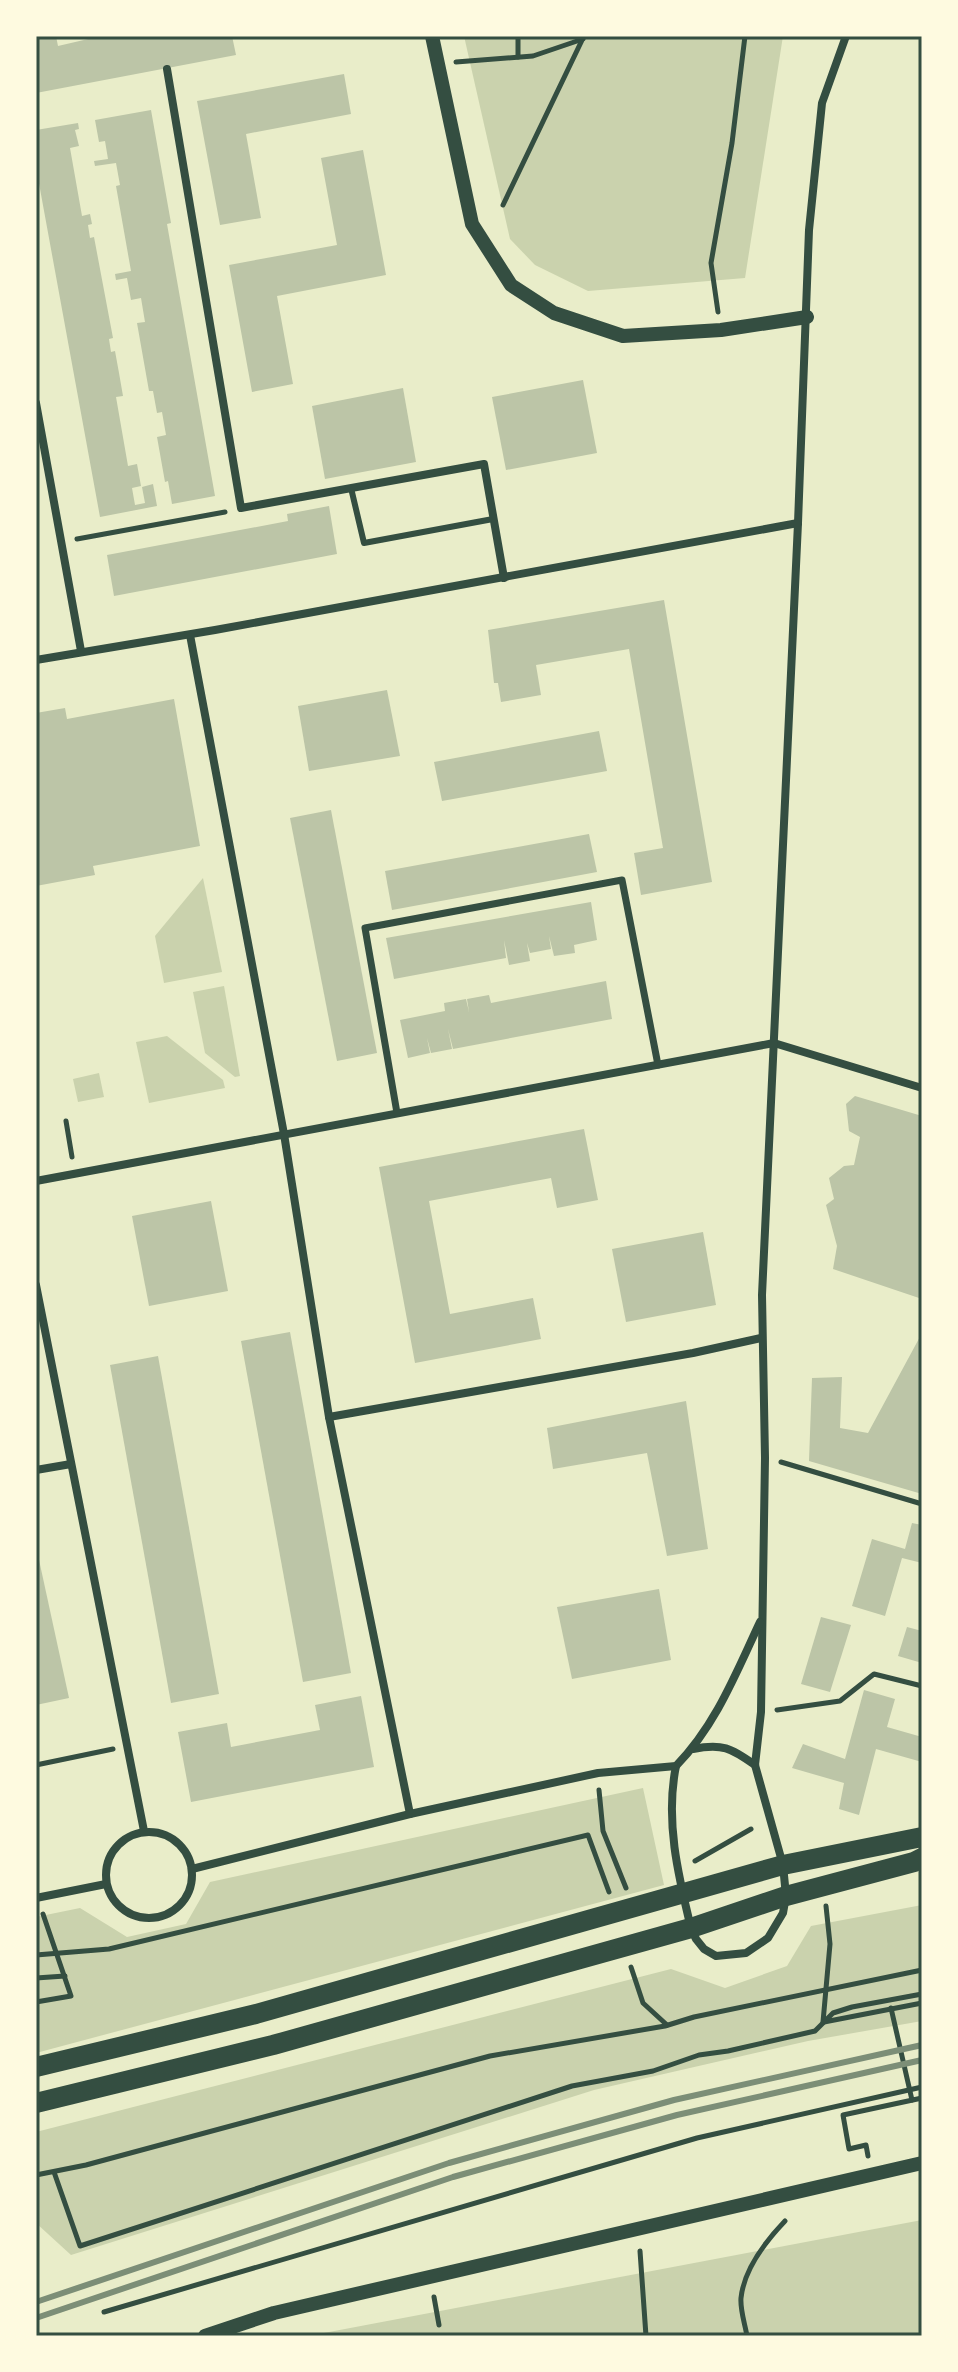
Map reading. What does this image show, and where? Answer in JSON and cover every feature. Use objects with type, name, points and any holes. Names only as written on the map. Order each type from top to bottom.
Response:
[{"type":"main road","points":[[36,2067],[256,2014],[783,1865],[922,1837]]},
{"type":"main road","points":[[36,2103],[273,2045],[691,1928],[786,1896],[922,1858]]},
{"type":"street","points":[[432,36],[472,224],[511,285],[554,313],[623,336],[721,330],[807,317]]},
{"type":"street","points":[[762,1618],[717,1712],[693,1749],[676,1766],[671,1791],[674,1852],[691,1928],[704,1949],[716,1956],[746,1953],[768,1938],[783,1913],[786,1896],[783,1865],[755,1765],[761,1712],[765,1458],[761,1338],[809,230],[822,103],[846,36]]},
{"type":"street","points":[[167,69],[241,508],[484,464],[504,578]]},
{"type":"street","points":[[36,403],[81,651]]},
{"type":"street","points":[[36,660],[190,635],[798,523]]},
{"type":"street","points":[[190,635],[284,1134],[329,1417],[410,1814]]},
{"type":"street","points":[[397,1113],[365,928],[622,880],[658,1065]]},
{"type":"street","points":[[36,1181],[774,1043],[922,1088]]},
{"type":"street","points":[[36,1285],[144,1831]]},
{"type":"street","points":[[329,1417],[693,1353],[761,1338]]},
{"type":"street","points":[[36,1470],[71,1464]]},
{"type":"street","points":[[693,1749],[716,1744],[755,1765]]},
{"type":"street","points":[[192,1869],[410,1814],[598,1773],[676,1766]]},
{"type":"street","points":[[144,1831],[157,1832],[175,1840],[185,1851],[192,1869],[192,1883],[186,1899],[173,1912],[158,1918],[140,1918],[124,1912],[112,1900],[106,1884],[105,1867],[112,1850],[124,1839],[144,1831]]},
{"type":"street","points":[[36,1898],[106,1884]]},
{"type":"street","points":[[205,2336],[274,2313],[922,2163]]},
{"type":"lane","points":[[351,488],[364,543],[493,519]]},
{"type":"path","points":[[518,36],[518,57]]},
{"type":"path","points":[[718,307],[711,263],[732,143],[745,36]]},
{"type":"path","points":[[439,63],[533,56],[586,37]]},
{"type":"path","points":[[503,205],[586,37]]},
{"type":"path","points":[[61,542],[241,508]]},
{"type":"path","points":[[66,1121],[75,1173]]},
{"type":"path","points":[[765,1458],[922,1504]]},
{"type":"path","points":[[761,1712],[840,1701],[874,1674],[922,1686]]},
{"type":"path","points":[[36,1765],[127,1746]]},
{"type":"path","points":[[598,1773],[603,1831],[628,1892]]},
{"type":"path","points":[[695,1861],[751,1829]]},
{"type":"path","points":[[36,1955],[109,1949],[588,1835],[610,1895]]},
{"type":"path","points":[[36,1898],[71,1996],[36,2002]]},
{"type":"path","points":[[823,2022],[830,1944],[825,1901]]},
{"type":"path","points":[[628,1958],[643,2003],[667,2025]]},
{"type":"path","points":[[36,2175],[490,2056],[667,2025],[922,1970]]},
{"type":"path","points":[[36,1978],[65,1976]]},
{"type":"path","points":[[54,2172],[80,2246],[572,2086],[653,2071],[699,2055],[815,2031],[833,2013],[922,1994]]},
{"type":"path","points":[[823,2022],[922,2003]]},
{"type":"path","points":[[891,2008],[912,2100]]},
{"type":"path","points":[[104,2312],[697,2138],[922,2087]]},
{"type":"path","points":[[869,2160],[866,2145],[849,2149],[843,2115],[922,2098]]},
{"type":"path","points":[[747,2336],[741,2300],[748,2271],[785,2221]]},
{"type":"path","points":[[640,2251],[646,2336]]},
{"type":"path","points":[[430,2276],[439,2325]]},
{"type":"green space","points":[[464,36],[783,36],[745,278],[588,291],[535,265],[510,239]]},
{"type":"green space","points":[[203,878],[222,972],[164,983],[155,936]]},
{"type":"green space","points":[[224,986],[240,1076],[235,1077],[205,1053],[193,992]]},
{"type":"green space","points":[[167,1036],[223,1080],[225,1088],[149,1103],[136,1042]]},
{"type":"green space","points":[[99,1073],[104,1097],[78,1102],[73,1079]]},
{"type":"green space","points":[[643,1788],[664,1885],[36,2053],[36,1917],[80,1908],[127,1937],[186,1924],[210,1882]]},
{"type":"green space","points":[[922,1905],[922,2021],[808,2041],[594,2090],[71,2255],[36,2223],[36,2132],[671,1969],[725,1988],[787,1966],[811,1926]]},
{"type":"green space","points":[[922,2220],[922,2336],[308,2336]]},
{"type":"building","points":[[36,36],[56,36],[58,46],[101,36],[232,36],[236,55],[36,93]]},
{"type":"building","points":[[344,74],[351,114],[246,134],[261,218],[220,225],[197,101]]},
{"type":"building","points":[[151,110],[171,223],[167,224],[215,496],[172,504],[157,437],[166,435],[162,412],[157,413],[153,391],[149,391],[137,323],[145,322],[141,298],[131,300],[127,278],[116,280],[115,274],[131,271],[116,186],[120,185],[116,163],[95,166],[94,161],[108,159],[105,141],[99,142],[95,120]]},
{"type":"building","points":[[78,123],[79,129],[75,130],[79,146],[70,148],[82,216],[90,214],[90,238],[94,237],[113,338],[109,339],[111,352],[115,351],[123,396],[116,397],[128,466],[137,464],[141,486],[132,488],[135,505],[145,503],[142,487],[153,484],[157,506],[100,517],[36,167],[36,130]]},
{"type":"building","points":[[363,150],[386,275],[277,296],[293,384],[252,392],[229,265],[337,245],[321,158]]},
{"type":"building","points":[[583,380],[597,453],[506,470],[492,397]]},
{"type":"building","points":[[403,388],[416,462],[325,479],[312,406]]},
{"type":"building","points":[[329,506],[337,554],[114,596],[107,555],[288,521],[287,514]]},
{"type":"building","points":[[664,600],[712,882],[641,895],[634,853],[663,848],[629,649],[536,665],[541,695],[501,702],[498,683],[494,683],[488,630]]},
{"type":"building","points":[[387,690],[400,756],[309,771],[298,706]]},
{"type":"building","points":[[174,699],[200,846],[93,866],[95,875],[36,886],[36,713],[65,708],[67,719]]},
{"type":"building","points":[[599,731],[607,771],[442,801],[434,762]]},
{"type":"building","points":[[331,810],[377,1053],[337,1061],[290,818]]},
{"type":"building","points":[[589,834],[597,872],[392,910],[385,871]]},
{"type":"building","points":[[591,902],[597,940],[574,945],[575,953],[554,956],[549,936],[551,949],[530,953],[527,943],[530,961],[509,965],[504,940],[506,958],[394,979],[386,938]]},
{"type":"building","points":[[606,981],[612,1019],[453,1049],[448,1029],[452,1049],[431,1053],[427,1038],[430,1053],[408,1058],[400,1020],[445,1011],[444,1003],[466,999],[469,1012],[467,999],[489,995],[491,1003]]},
{"type":"building","points":[[855,1096],[922,1116],[922,1299],[833,1269],[837,1246],[826,1205],[834,1199],[829,1178],[844,1166],[854,1165],[860,1137],[849,1131],[846,1104]]},
{"type":"building","points":[[584,1129],[598,1200],[557,1208],[551,1178],[429,1201],[450,1314],[533,1298],[541,1339],[415,1363],[379,1167]]},
{"type":"building","points":[[211,1201],[228,1291],[149,1306],[132,1216]]},
{"type":"building","points":[[703,1232],[716,1305],[626,1322],[612,1249]]},
{"type":"building","points":[[290,1332],[351,1673],[303,1682],[241,1341]]},
{"type":"building","points":[[922,1333],[922,1494],[809,1461],[812,1378],[842,1377],[840,1428],[868,1433]]},
{"type":"building","points":[[158,1356],[219,1694],[171,1703],[110,1365]]},
{"type":"building","points":[[686,1401],[708,1549],[667,1556],[647,1453],[553,1469],[547,1428]]},
{"type":"building","points":[[912,1523],[922,1525],[922,1563],[902,1558],[885,1616],[852,1606],[872,1539],[905,1549]]},
{"type":"building","points":[[36,1546],[69,1698],[36,1705]]},
{"type":"building","points":[[659,1589],[671,1660],[572,1679],[557,1607]]},
{"type":"building","points":[[821,1617],[851,1625],[830,1692],[801,1684]]},
{"type":"building","points":[[907,1627],[922,1631],[922,1663],[898,1656]]},
{"type":"building","points":[[864,1690],[895,1699],[887,1727],[922,1737],[922,1762],[876,1749],[859,1815],[839,1809],[844,1783],[792,1768],[803,1744],[845,1759]]},
{"type":"building","points":[[361,1696],[374,1767],[191,1802],[178,1732],[227,1723],[231,1747],[320,1730],[315,1705]]},
{"type":"railway","points":[[36,2302],[449,2163],[674,2100],[922,2045]]},
{"type":"railway","points":[[36,2318],[453,2177],[677,2115],[922,2060]]}]
